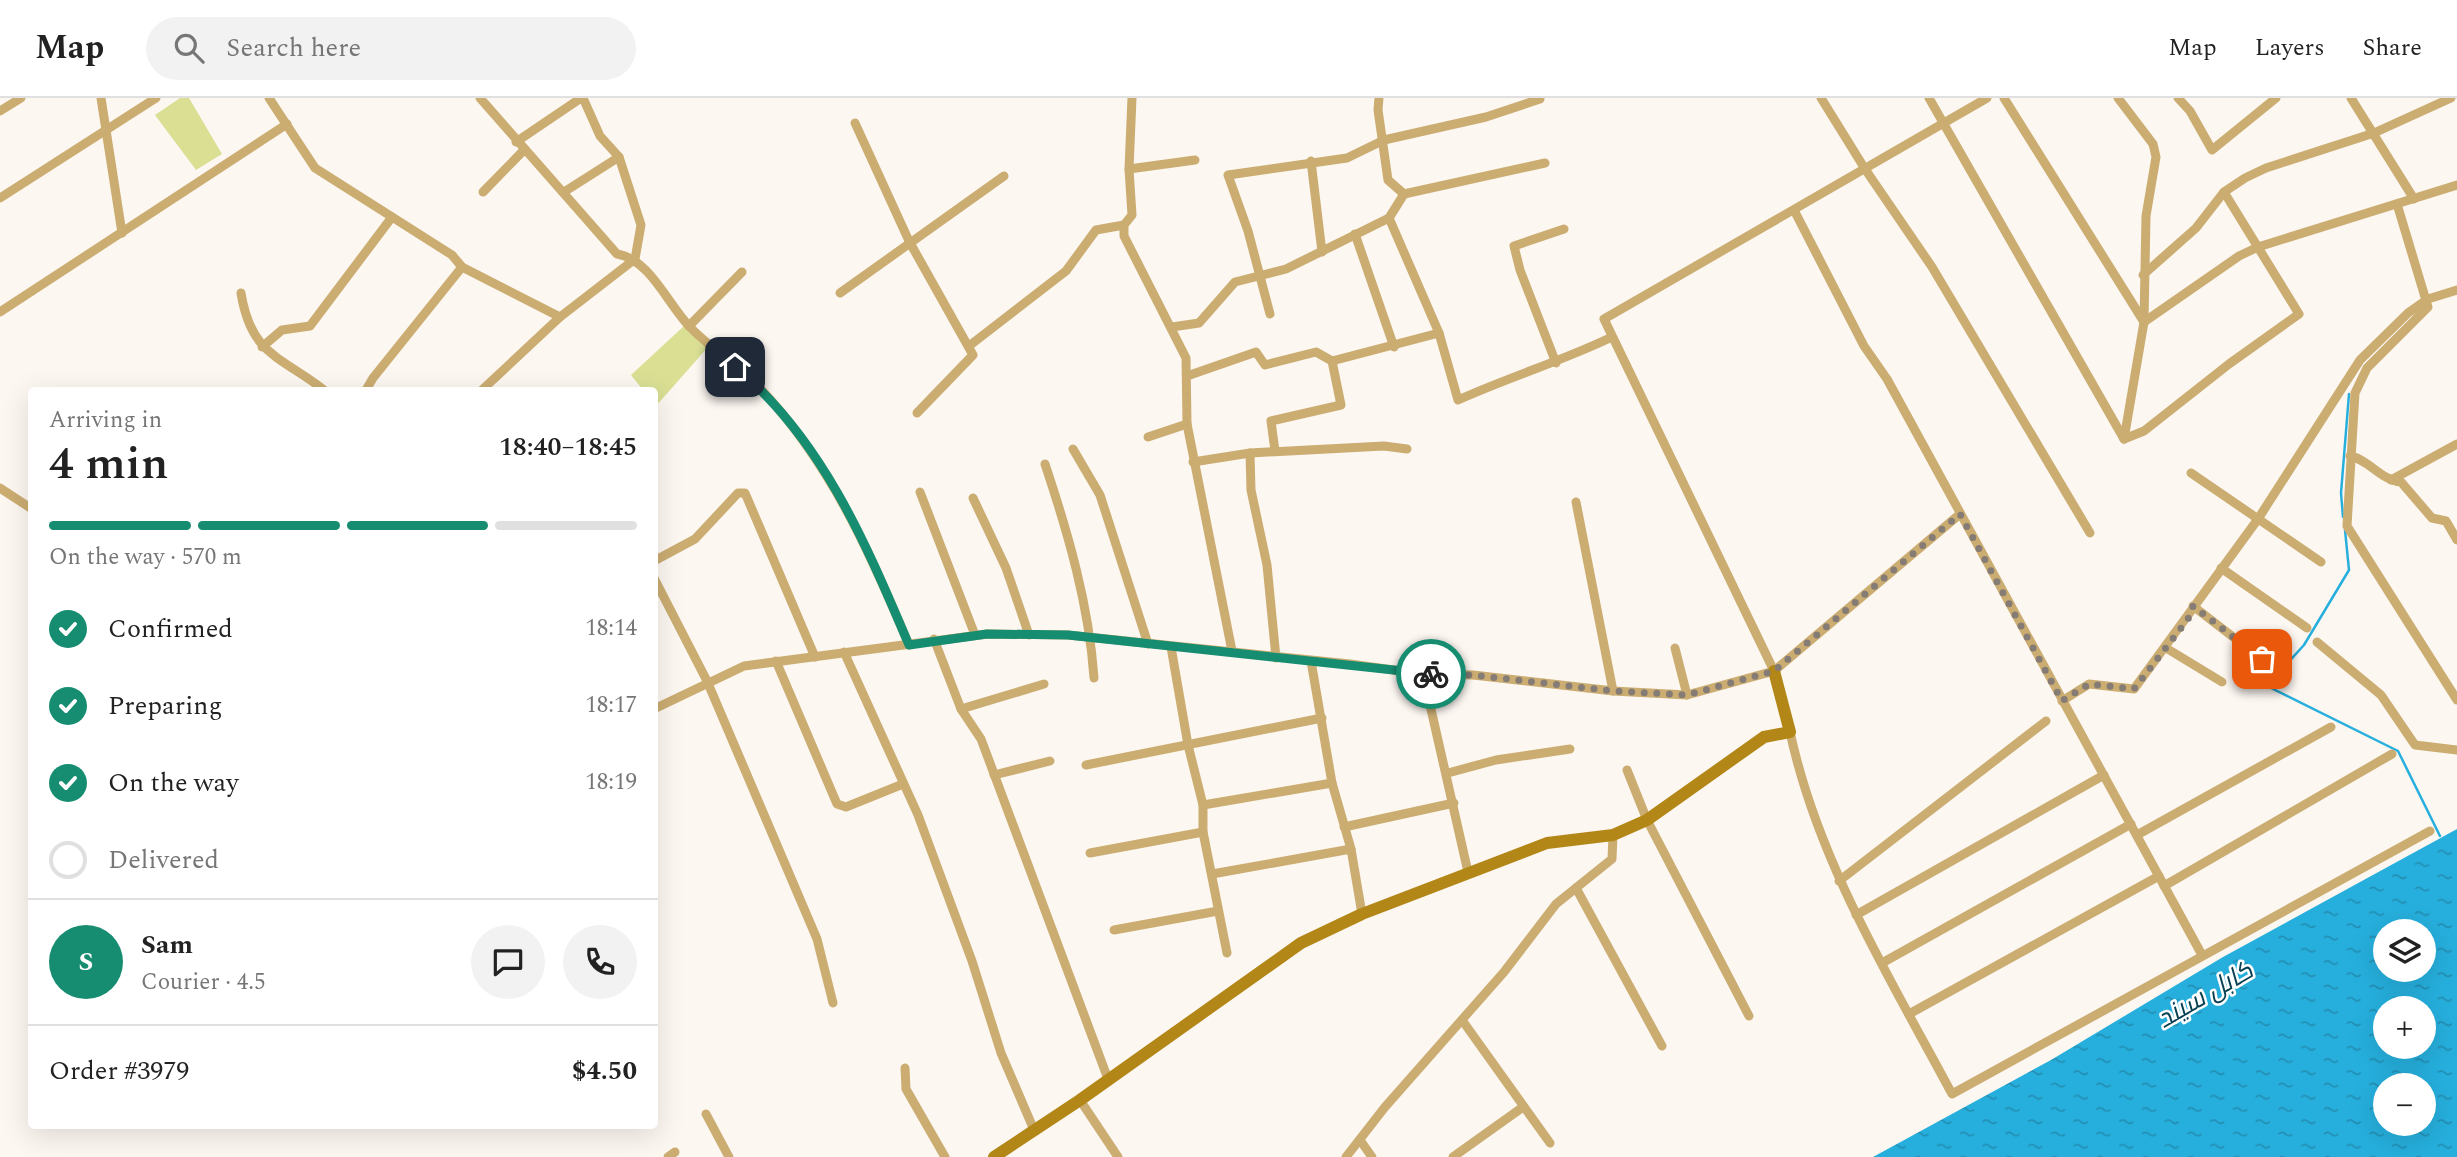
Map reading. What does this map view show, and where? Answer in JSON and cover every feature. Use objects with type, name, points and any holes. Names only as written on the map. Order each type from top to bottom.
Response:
[{"type":"street","points":[[0,111],[21,98]]},
{"type":"street","points":[[100,98],[122,233]]},
{"type":"street","points":[[0,198],[156,98]]},
{"type":"street","points":[[269,98],[315,168],[452,254],[462,267],[560,317]]},
{"type":"street","points":[[480,98],[617,254],[635,259],[689,326],[754,382],[813,453],[849,509],[909,645]]},
{"type":"street","points":[[485,387],[560,317],[635,259],[641,225],[619,157],[600,136],[582,98],[516,142]]},
{"type":"street","points":[[1132,98],[1129,169],[1132,215],[1124,225],[1124,236],[1186,358],[1187,424],[1231,651]]},
{"type":"street","points":[[1379,98],[1388,180],[1404,194]]},
{"type":"street","points":[[1929,98],[2124,439]]},
{"type":"street","points":[[1987,98],[1604,319],[1774,671],[1795,755],[1839,881],[1952,1094],[2430,831]]},
{"type":"street","points":[[2004,98],[2144,322]]},
{"type":"street","points":[[2118,98],[2153,144],[2156,157],[2146,216],[2144,322],[2124,439]]},
{"type":"street","points":[[2178,98],[2190,111],[2213,150],[2276,98]]},
{"type":"street","points":[[2143,275],[2196,228],[2224,192],[2266,168],[2374,133],[2451,98]]},
{"type":"street","points":[[1270,314],[1248,231],[1228,175],[1311,161],[1347,158],[1384,140],[1486,117],[1540,99]]},
{"type":"street","points":[[1826,100],[1865,169],[1932,267],[2090,533]]},
{"type":"street","points":[[2354,100],[2414,199]]},
{"type":"street","points":[[855,123],[909,241],[973,357],[917,413]]},
{"type":"street","points":[[0,313],[287,124]]},
{"type":"street","points":[[483,192],[524,150]]},
{"type":"street","points":[[564,192],[619,157]]},
{"type":"street","points":[[1129,169],[1195,160]]},
{"type":"street","points":[[1311,161],[1322,253]]},
{"type":"street","points":[[1172,327],[1199,323],[1235,282],[1286,270],[1389,218],[1404,194],[1545,163]]},
{"type":"street","points":[[840,293],[909,241],[1004,176]]},
{"type":"street","points":[[2144,322],[2239,256],[2258,247],[2457,186]]},
{"type":"street","points":[[2124,439],[2144,431],[2229,364],[2299,314],[2224,192]]},
{"type":"street","points":[[2397,204],[2428,299],[2426,313],[2367,369],[2356,393],[2347,526],[2457,700]]},
{"type":"street","points":[[1794,210],[1864,346],[1887,379],[2202,955]]},
{"type":"street","points":[[262,347],[282,330],[310,326],[392,217]]},
{"type":"street","points":[[1389,218],[1439,333],[1458,400],[1512,376],[1556,363],[1612,337]]},
{"type":"street","points":[[969,346],[1066,271],[1096,230],[1124,225]]},
{"type":"street","points":[[1556,363],[1520,270],[1514,246],[1564,229]]},
{"type":"street","points":[[1355,234],[1394,347]]},
{"type":"street","points":[[368,387],[462,267]]},
{"type":"street","points":[[689,326],[742,272]]},
{"type":"street","points":[[2062,701],[2089,684],[2134,689],[2188,619],[2193,606],[2258,519],[2360,360],[2408,313],[2428,299],[2457,290]]},
{"type":"street","points":[[241,293],[245,319],[262,347],[320,387]]},
{"type":"street","points":[[1186,376],[1256,352],[1265,365],[1316,352],[1332,361],[1394,347],[1439,333]]},
{"type":"street","points":[[1275,451],[1270,421],[1341,405],[1332,361]]},
{"type":"street","points":[[1148,437],[1187,424]]},
{"type":"street","points":[[2389,481],[2457,444]]},
{"type":"street","points":[[1193,462],[1275,451],[1384,446],[1407,450]]},
{"type":"street","points":[[1073,449],[1100,495],[1148,644]]},
{"type":"street","points":[[1250,453],[1251,490],[1267,565],[1276,658]]},
{"type":"street","points":[[2350,456],[2360,458],[2389,481],[2401,482],[2432,518],[2446,521],[2457,540]]},
{"type":"street","points":[[1045,464],[1064,520],[1091,639],[1094,677]]},
{"type":"street","points":[[2190,473],[2321,562]]},
{"type":"street","points":[[0,488],[28,506]]},
{"type":"street","points":[[920,492],[975,635]]},
{"type":"street","points":[[658,559],[695,539],[738,493],[745,493],[814,657]]},
{"type":"street","points":[[973,498],[1006,568],[1029,635]]},
{"type":"street","points":[[1576,502],[1613,691]]},
{"type":"street","points":[[658,707],[707,681],[744,666],[975,635],[1091,639],[1231,651],[1423,674],[1506,677],[1613,691],[1687,695],[1774,671],[1960,514]]},
{"type":"street","points":[[2221,568],[2307,628]]},
{"type":"street","points":[[658,586],[707,681],[817,939],[833,1003]]},
{"type":"street","points":[[2193,606],[2277,671]]},
{"type":"street","points":[[934,639],[961,709],[981,740],[1108,1079]]},
{"type":"street","points":[[2318,642],[2381,695],[2415,745],[2457,750]]},
{"type":"street","points":[[1171,647],[1188,745],[1203,806],[1203,832],[1227,953]]},
{"type":"street","points":[[1675,648],[1687,695]]},
{"type":"street","points":[[2166,648],[2222,682]]},
{"type":"street","points":[[844,652],[918,815],[972,961],[1001,1053],[1034,1130]]},
{"type":"street","points":[[776,661],[837,804],[846,807],[903,784]]},
{"type":"street","points":[[1311,661],[1332,783],[1351,849],[1362,914]]},
{"type":"street","points":[[1423,674],[1448,773],[1468,872]]},
{"type":"street","points":[[961,709],[1044,684]]},
{"type":"street","points":[[1086,765],[1322,718]]},
{"type":"street","points":[[1839,881],[2046,721]]},
{"type":"street","points":[[2137,835],[2331,727]]},
{"type":"street","points":[[994,1157],[1080,1100],[1301,943],[1362,914],[1547,843],[1613,835],[1647,820],[1764,737],[1790,732]]},
{"type":"street","points":[[1448,773],[1496,760],[1570,749]]},
{"type":"street","points":[[2164,886],[2392,754]]},
{"type":"street","points":[[994,775],[1050,761]]},
{"type":"street","points":[[1627,770],[1647,820],[1749,1016]]},
{"type":"street","points":[[1856,915],[2104,775]]},
{"type":"street","points":[[1203,806],[1332,783]]},
{"type":"street","points":[[1344,827],[1454,803]]},
{"type":"street","points":[[1882,963],[2131,824]]},
{"type":"street","points":[[1090,853],[1203,832]]},
{"type":"street","points":[[1346,1157],[1504,972],[1556,904],[1612,859],[1613,835]]},
{"type":"street","points":[[1212,874],[1351,849]]},
{"type":"street","points":[[1909,1014],[2159,876]]},
{"type":"street","points":[[1576,888],[1662,1046]]},
{"type":"street","points":[[1114,930],[1218,911]]},
{"type":"street","points":[[1462,1020],[1549,1143]]},
{"type":"street","points":[[905,1069],[906,1089],[945,1157]]},
{"type":"street","points":[[1080,1100],[1118,1157]]},
{"type":"street","points":[[1454,1157],[1523,1107]]},
{"type":"street","points":[[706,1114],[729,1157]]},
{"type":"street","points":[[1360,1140],[1372,1157]]},
{"type":"green space","points":[[180,98],[189,98],[222,154],[196,170],[155,115]]},
{"type":"green space","points":[[684,326],[708,347],[658,404],[658,387],[641,387],[631,375]]},
{"type":"water","name":"کابل سيند","points":[[2457,829],[2457,1157],[1873,1157],[2051,1060],[2223,957]]},
{"type":"waterway","points":[[2343,517],[2341,493],[2349,394]]},
{"type":"waterway","points":[[2345,530],[2349,570],[2304,645],[2267,686],[2398,751],[2440,836]]},
{"type":"way so far","points":[[1431,674],[1517,678],[1613,691],[1687,695],[1774,671],[1960,514],[2062,701],[2089,684],[2134,689],[2188,619],[2193,606],[2262,659]]},
{"type":"route","points":[[735,367],[754,382],[787,420],[813,453],[849,509],[909,645],[934,639],[987,634],[1068,635],[1431,674]]}]
